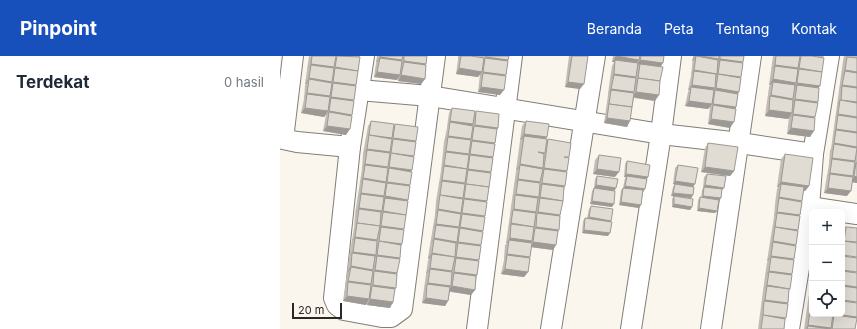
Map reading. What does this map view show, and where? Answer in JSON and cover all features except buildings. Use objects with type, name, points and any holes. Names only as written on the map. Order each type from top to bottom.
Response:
[{"type":"street","points":[[293,56],[281,139],[350,147]]},
{"type":"street","points":[[364,56],[350,147],[334,298],[337,305],[344,310],[382,317],[391,316],[402,309],[435,56]]},
{"type":"street","points":[[478,329],[512,56]]},
{"type":"street","points":[[552,329],[594,56]]},
{"type":"street","points":[[631,329],[661,134],[671,56]]},
{"type":"street","points":[[711,329],[740,142],[751,56]]},
{"type":"street","points":[[789,329],[809,207],[813,154],[829,56]]},
{"type":"street","points":[[359,90],[430,96],[661,134],[740,142],[813,154]]},
{"type":"street","points":[[809,207],[857,214]]}]
